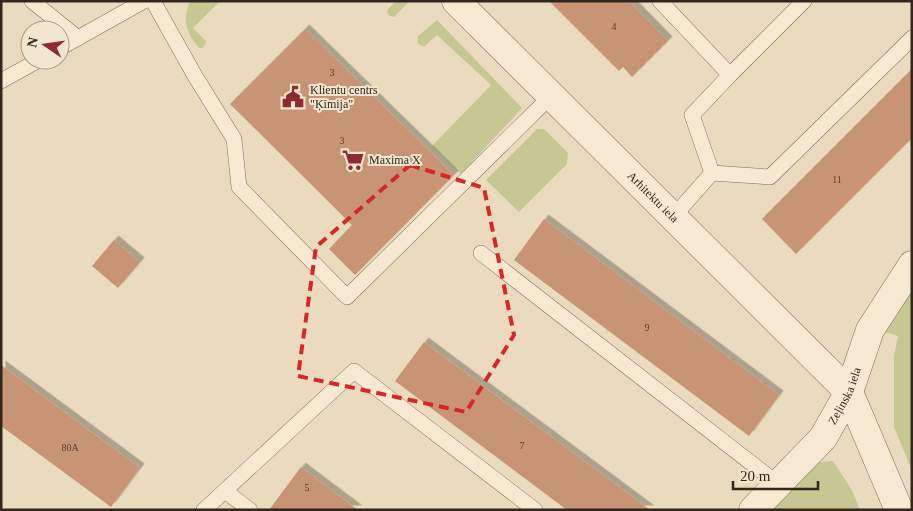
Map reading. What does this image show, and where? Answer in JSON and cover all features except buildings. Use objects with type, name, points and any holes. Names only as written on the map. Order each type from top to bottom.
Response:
[{"type":"street","name":"Arhitektu iela","points":[[456,1],[849,392]]},
{"type":"street","name":"Zeļinska iela","points":[[753,510],[823,438],[849,392],[870,330],[912,265]]},
{"type":"street","points":[[849,392],[899,510]]},
{"type":"lane","points":[[32,1],[78,38]]},
{"type":"lane","points":[[70,42],[144,1]]},
{"type":"lane","points":[[154,1],[195,76],[234,139],[239,187],[347,297],[551,96]]},
{"type":"lane","points":[[660,1],[730,74]]},
{"type":"lane","points":[[712,174],[692,115],[730,74],[804,1]]},
{"type":"lane","points":[[712,174],[770,177],[912,38]]},
{"type":"lane","points":[[1,81],[21,70]]},
{"type":"lane","points":[[673,217],[712,174]]},
{"type":"lane","points":[[481,253],[778,484]]},
{"type":"lane","points":[[204,510],[354,371],[534,510]]},
{"type":"lane","points":[[226,491],[250,510]]},
{"type":"highlighted area","points":[[410,165],[484,188],[514,335],[466,412],[298,376],[316,247]]},
{"type":"green space","points":[[190,1],[220,1],[193,28],[206,41],[202,48],[199,48],[188,31],[186,15]]},
{"type":"green space","points":[[396,1],[410,1],[394,17],[390,16],[387,13],[388,9]]},
{"type":"green space","points":[[437,20],[522,108],[461,174],[432,146],[491,85],[437,35],[425,46],[421,46],[417,42],[418,36]]},
{"type":"green space","points":[[537,129],[544,129],[568,153],[567,164],[519,212],[486,180]]},
{"type":"green space","points":[[912,291],[912,471],[894,427],[894,356],[898,336],[885,332]]},
{"type":"green space","points":[[833,461],[852,490],[860,510],[772,510],[819,462]]},
{"type":"place","name":"Klientu centrs \"Ķīmija\"","points":[[293,97]]},
{"type":"place","name":"Maxima X","points":[[353,160]]}]
